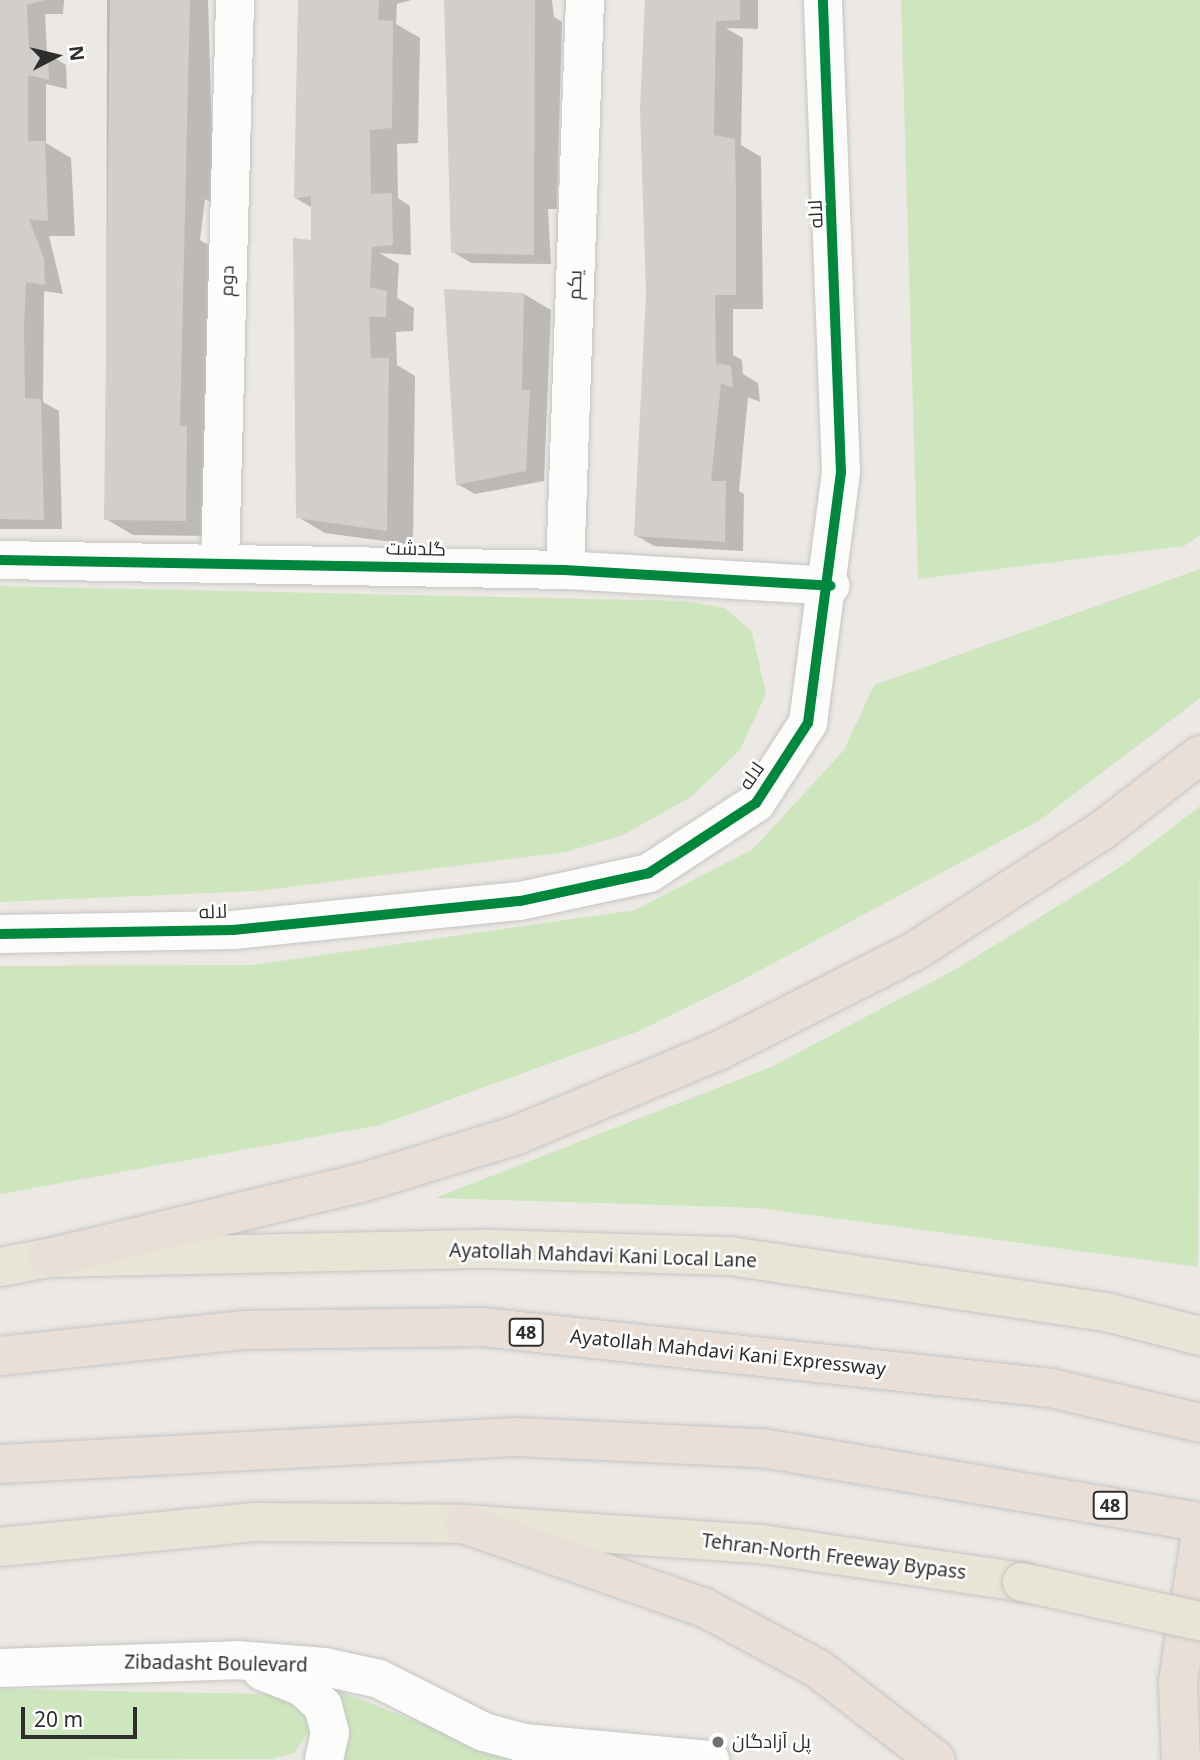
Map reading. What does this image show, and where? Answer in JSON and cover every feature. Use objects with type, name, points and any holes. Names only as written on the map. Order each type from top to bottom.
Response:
[{"type":"highway","points":[[48,1258],[361,1183],[505,1139],[718,1051],[915,951],[1100,832],[1200,755]]},
{"type":"highway","name":"Ayatollah Mahdavi Kani Expressway","points":[[0,1356],[243,1330],[482,1327],[1051,1388],[1200,1423]]},
{"type":"highway","name":"48","points":[[0,1464],[516,1437],[762,1448],[1020,1488],[1200,1522]]},
{"type":"highway","points":[[464,1524],[703,1607],[817,1668],[936,1760]]},
{"type":"highway","points":[[1181,1760],[1178,1681],[1200,1539]]},
{"type":"main road","name":"Ayatollah Mahdavi Kani Local Lane","points":[[0,1267],[48,1258],[490,1249],[730,1256],[1110,1313],[1200,1336]]},
{"type":"main road","points":[[0,1548],[255,1522],[464,1524]]},
{"type":"main road","name":"Tehran-North Freeway Bypass","points":[[464,1524],[761,1544],[1021,1582],[1200,1621]]},
{"type":"street","name":"دوم","points":[[220,563],[235,0]]},
{"type":"street","name":"یکم","points":[[565,570],[585,0]]},
{"type":"street","name":"لاله","points":[[0,934],[233,930],[520,901],[649,873],[756,803],[808,723],[831,586],[841,472],[823,0]]},
{"type":"street","name":"گلدشت","points":[[0,560],[565,570],[831,586]]},
{"type":"street","name":"Zibadasht Boulevard","points":[[0,1668],[236,1660],[325,1667],[379,1679],[484,1732],[524,1743],[710,1760]]},
{"type":"street","points":[[236,1660],[302,1687],[323,1706],[330,1732],[324,1760]]},
{"type":"green space","points":[[901,0],[1200,0],[1200,535],[1184,546],[918,579]]},
{"type":"green space","points":[[1200,569],[1200,698],[1040,820],[742,980],[639,1031],[380,1125],[0,1194],[0,966],[253,965],[635,910],[753,849],[844,750],[874,685]]},
{"type":"green space","points":[[0,586],[685,601],[725,608],[752,632],[766,694],[740,750],[691,797],[623,835],[566,852],[258,891],[0,902]]},
{"type":"green space","points":[[1200,806],[1198,1267],[759,1208],[435,1198],[771,1067],[958,968],[1125,864]]},
{"type":"green space","points":[[0,1689],[273,1694],[291,1700],[308,1718],[310,1730],[294,1753],[272,1759],[0,1760]]},
{"type":"green space","points":[[334,1689],[515,1760],[342,1760],[349,1737]]},
{"type":"building","points":[[0,0],[46,0],[27,5],[29,50],[48,52],[49,80],[28,75],[28,141],[45,141],[48,221],[29,219],[44,259],[45,285],[26,282],[24,328],[25,398],[41,399],[44,520],[0,519]]},
{"type":"building","points":[[110,0],[190,0],[180,426],[187,426],[186,521],[104,520]]},
{"type":"building","points":[[298,0],[379,0],[378,20],[393,21],[392,128],[370,130],[371,194],[392,193],[393,245],[372,247],[370,287],[387,291],[386,317],[369,317],[371,358],[389,358],[387,531],[296,518],[293,238],[311,240],[311,196],[294,199]]},
{"type":"building","points":[[444,0],[535,0],[534,255],[451,253]]},
{"type":"building","points":[[645,0],[740,0],[740,20],[716,21],[714,135],[735,139],[736,295],[715,295],[716,363],[731,366],[733,388],[721,383],[711,481],[726,481],[725,542],[634,536],[646,294],[640,110]]},
{"type":"building","points":[[444,289],[524,293],[522,390],[530,390],[526,471],[456,485]]},
{"type":"cycle path","points":[[0,934],[233,930],[520,901],[649,873],[756,803],[808,723],[841,472],[823,0]]},
{"type":"cycle path","points":[[0,560],[565,570],[831,586]]},
{"type":"place","name":"پل آزادگان","points":[[718,1742]]}]
